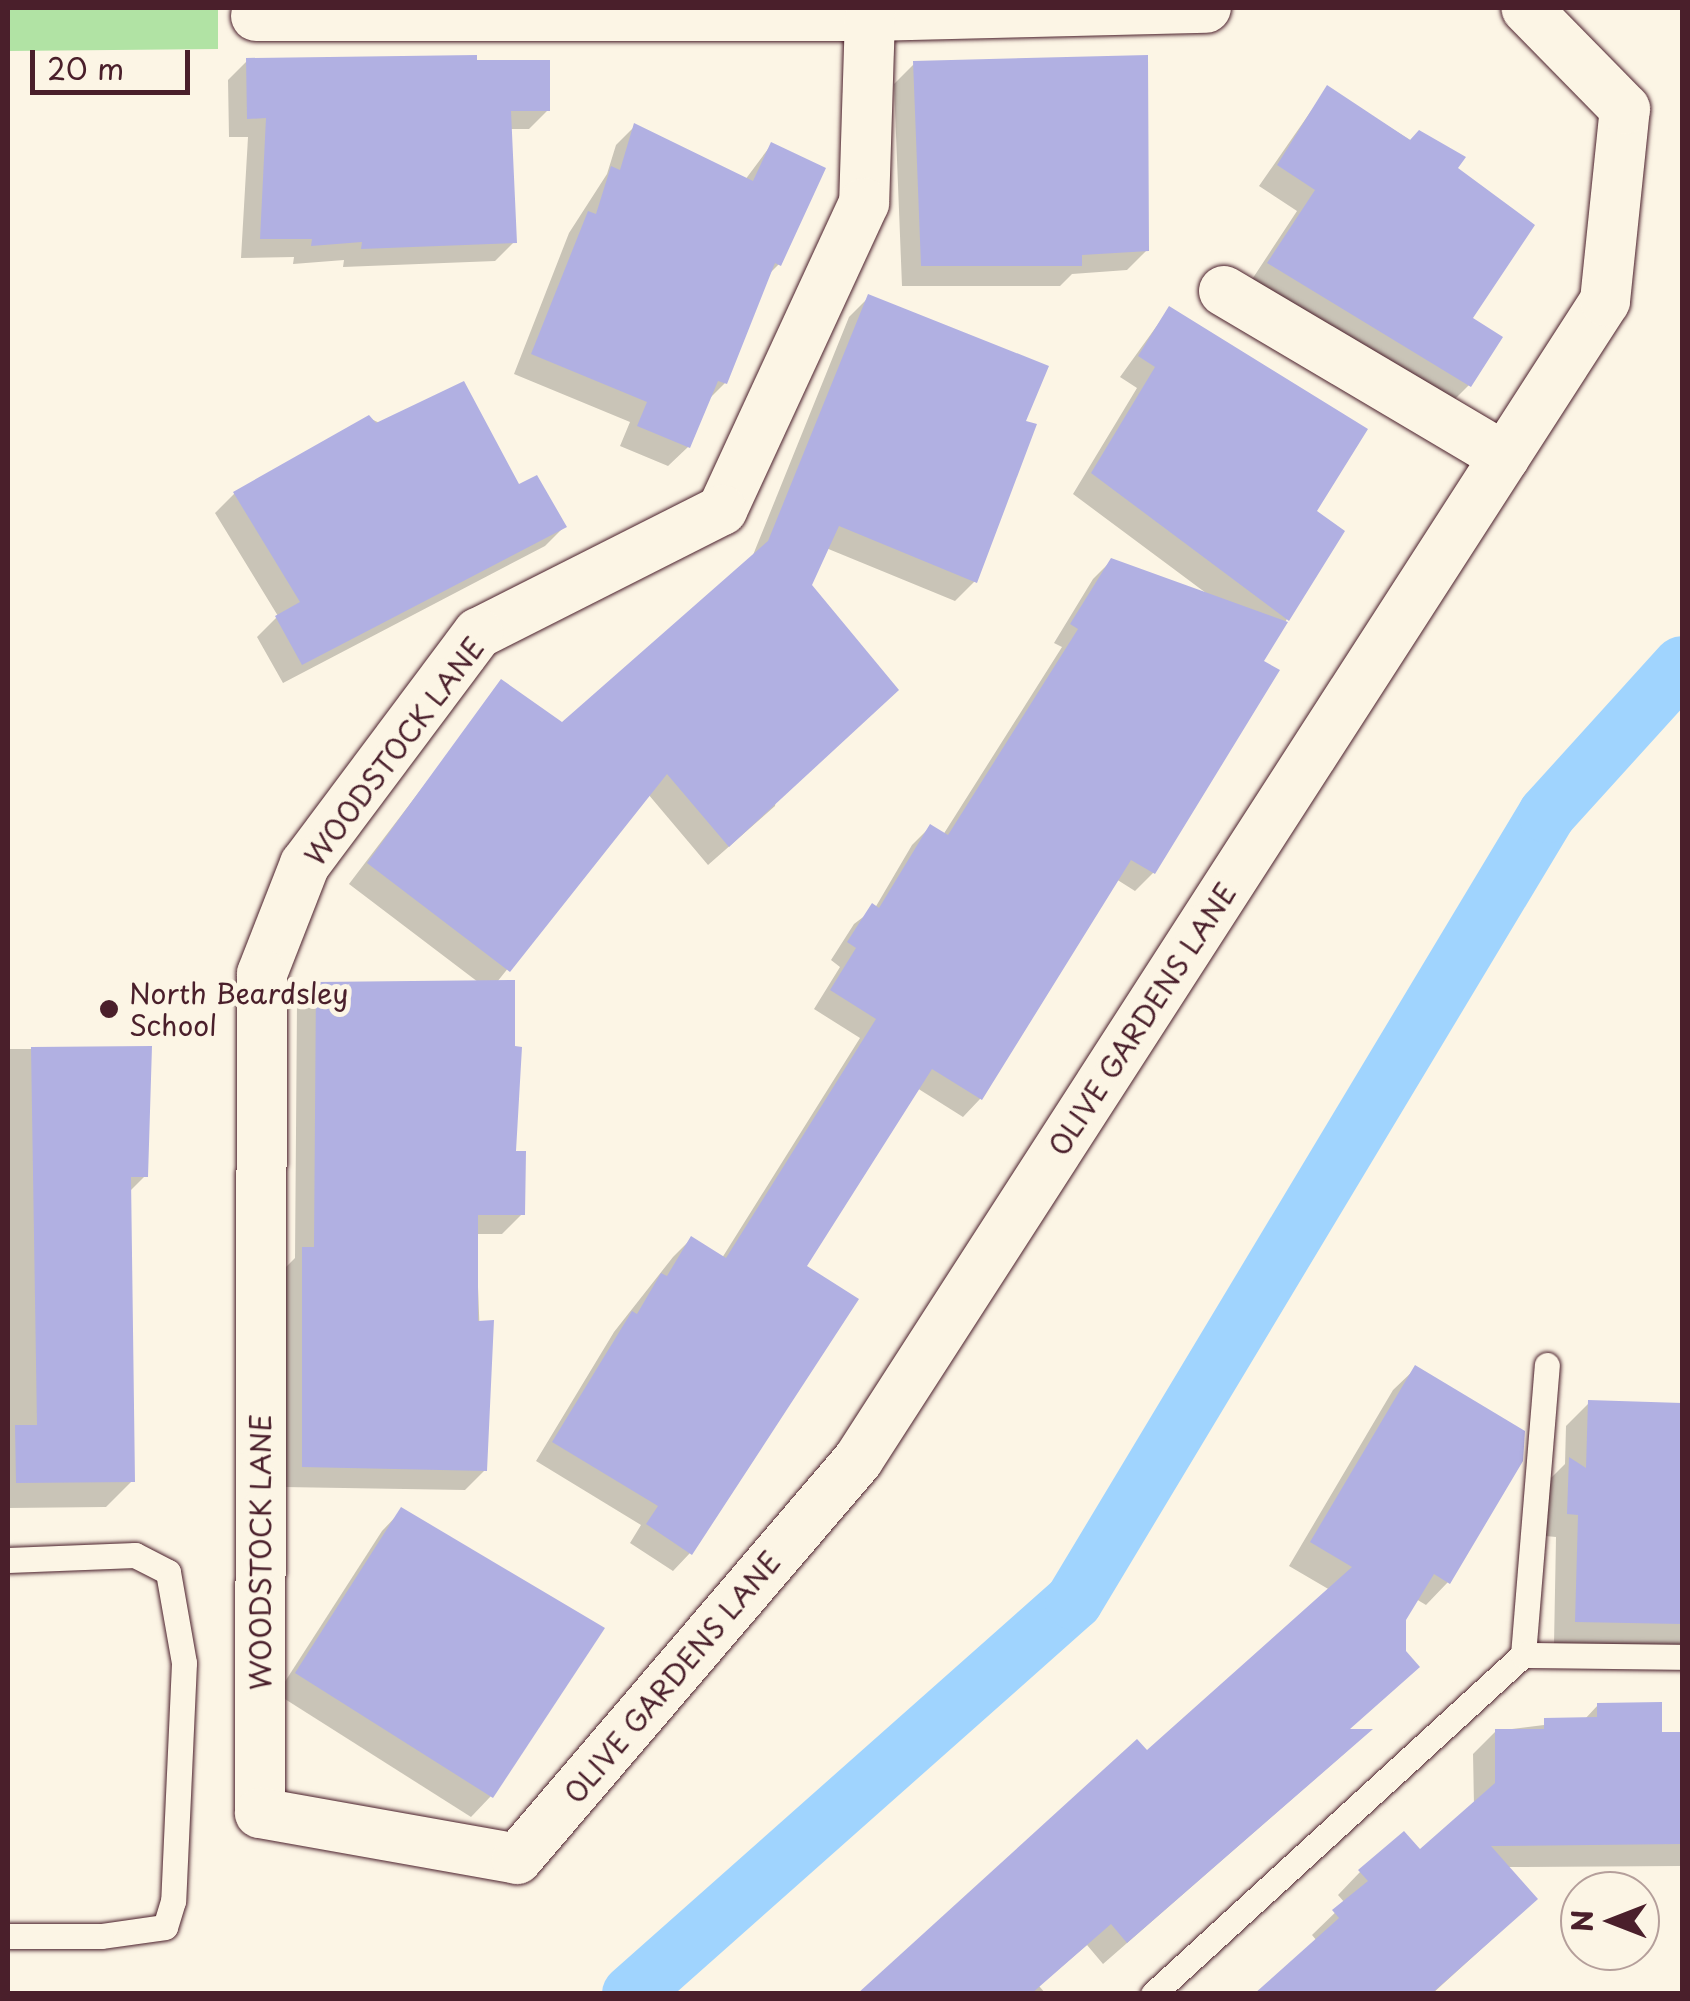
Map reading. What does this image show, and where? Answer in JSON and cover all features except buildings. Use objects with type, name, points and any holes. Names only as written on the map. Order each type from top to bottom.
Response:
[{"type":"street","points":[[256,16],[870,16],[1206,8]]},
{"type":"street","name":"OLIVE GARDENS LANE","points":[[518,1858],[858,1460],[1606,301],[1625,108],[1526,8]]},
{"type":"street","name":"WOODSTOCK LANE","points":[[518,1858],[260,1812],[262,974],[305,864],[478,632],[722,510],[864,203],[870,16]]},
{"type":"street","points":[[1224,291],[1505,457]]},
{"type":"lane","points":[[1523,1656],[1546,1365]]},
{"type":"lane","points":[[8,1560],[134,1555],[168,1572],[184,1663],[173,1901],[165,1927],[101,1936],[8,1936]]},
{"type":"lane","points":[[1153,1994],[1523,1656],[1682,1656]]},
{"type":"green space","points":[[8,8],[218,8],[218,49],[8,51]]},
{"type":"waterway","points":[[631,1994],[1074,1601],[1547,814],[1682,665]]},
{"type":"place","name":"North Beardsley School","points":[[109,1009]]}]
